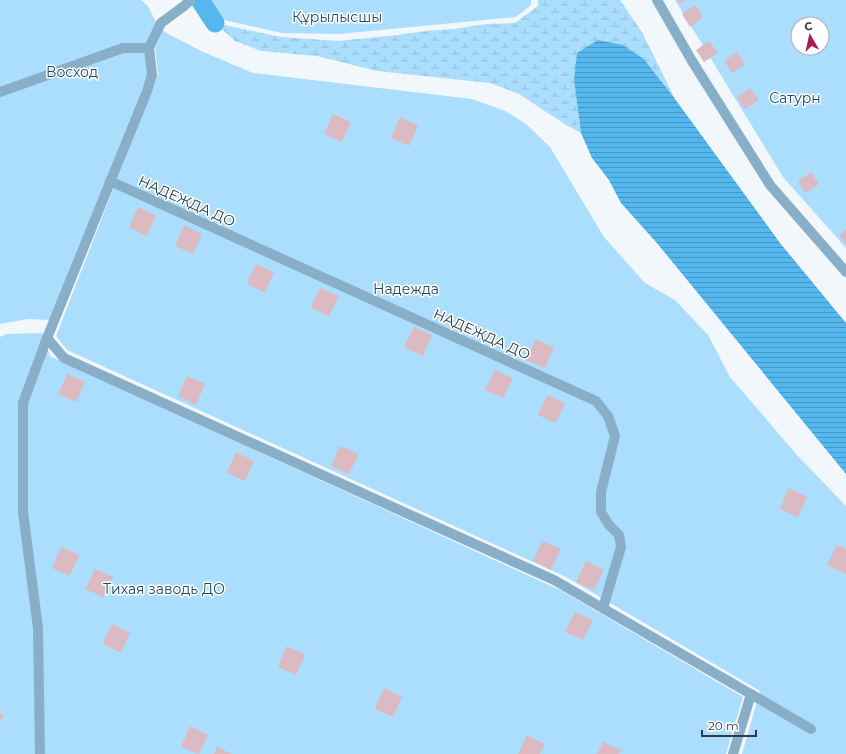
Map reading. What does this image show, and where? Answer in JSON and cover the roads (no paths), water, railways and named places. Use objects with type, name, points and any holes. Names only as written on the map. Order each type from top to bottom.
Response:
[{"type":"street","points":[[657,0],[692,61],[770,185],[846,272]]},
{"type":"street","points":[[40,754],[38,628],[23,512],[23,403],[47,338],[147,91],[152,75],[149,48],[161,23],[188,3]]},
{"type":"street","points":[[0,92],[123,48],[149,48]]},
{"type":"street","name":"НАДЕЖДА ДО","points":[[110,181],[596,401],[608,416],[615,436],[601,492],[602,512],[609,525],[619,535],[621,547],[603,608]]},
{"type":"street","points":[[47,338],[64,358],[554,580],[811,729]]},
{"type":"street","points":[[733,754],[750,694]]},
{"type":"water","points":[[598,40],[623,45],[644,59],[780,243],[846,323],[846,474],[656,242],[621,203],[609,180],[592,158],[581,133],[574,80],[577,53]]},
{"type":"waterway","points":[[200,0],[215,23]]},
{"type":"park label","name":"Құрылысшы","points":[[337,17]]},
{"type":"park label","name":"Восход","points":[[72,72]]},
{"type":"park label","name":"Сатурн","points":[[795,98]]},
{"type":"park label","name":"Надежда","points":[[406,289]]},
{"type":"park label","name":"Тихая заводь ДО","points":[[164,589]]}]
